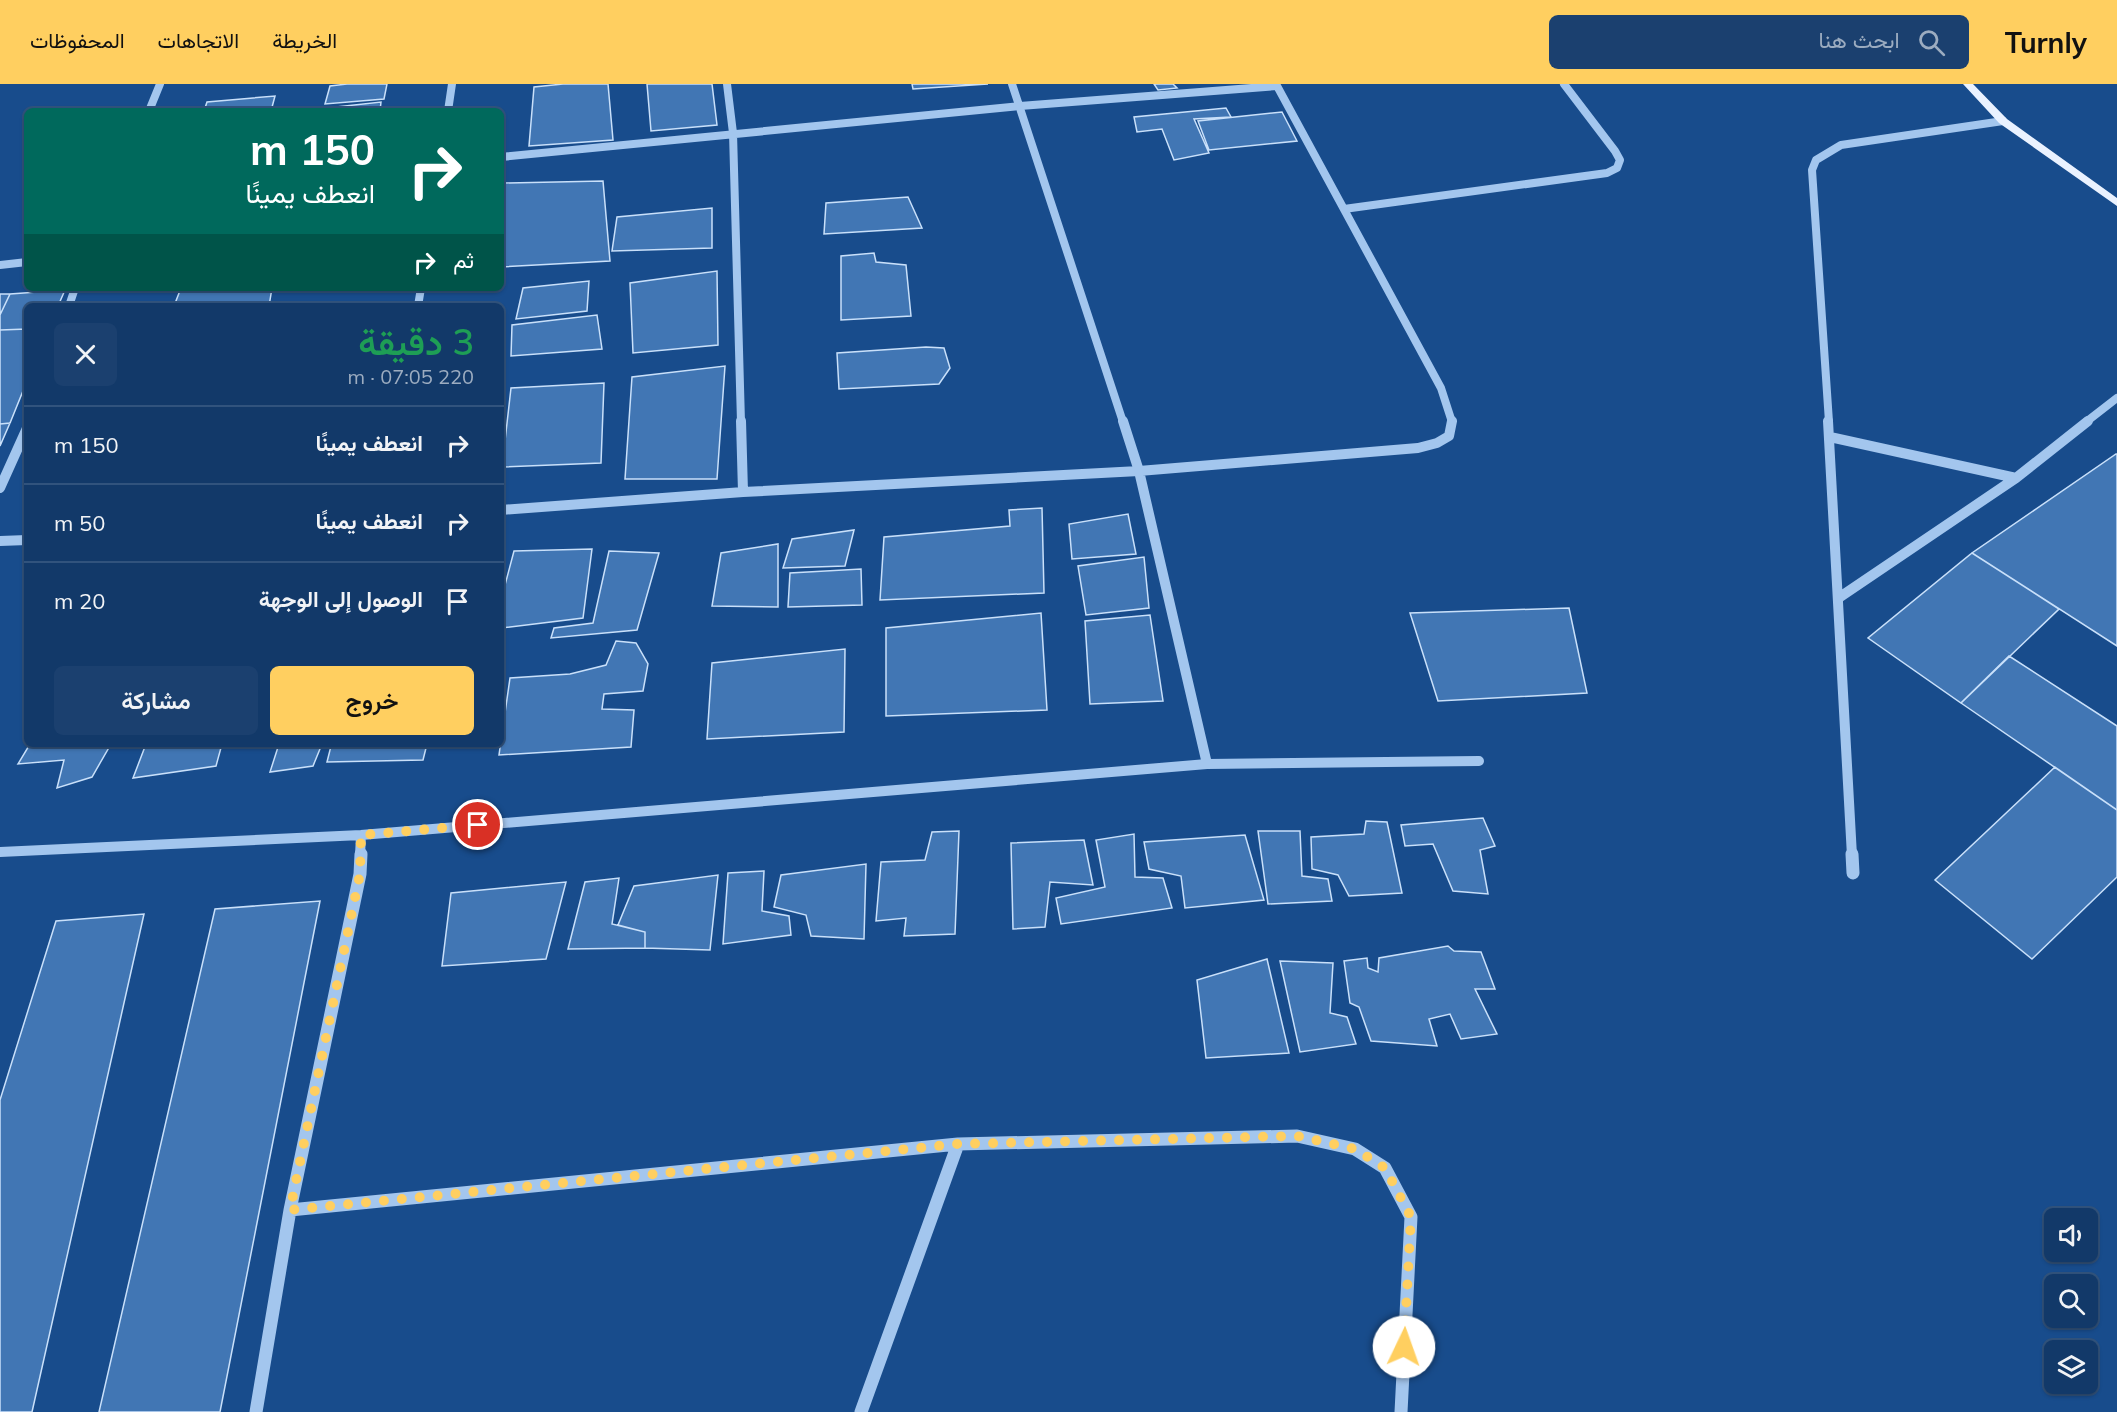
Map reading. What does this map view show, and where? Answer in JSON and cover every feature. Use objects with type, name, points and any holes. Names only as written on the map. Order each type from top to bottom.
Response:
[{"type":"main road","points":[[1968,84],[2003,121],[2117,203]]},
{"type":"street","points":[[150,108],[160,84]]},
{"type":"street","points":[[448,108],[452,84]]},
{"type":"street","points":[[727,84],[733,133],[742,492]]},
{"type":"street","points":[[1012,84],[1139,471],[1207,764]]},
{"type":"street","points":[[1344,209],[1607,173],[1617,168],[1620,160],[1615,151],[1564,84]]},
{"type":"street","points":[[504,157],[1020,106],[1276,85],[1441,388],[1450,411],[1452,424],[1449,436],[1437,443],[1418,448],[1139,471],[742,492],[504,510]]},
{"type":"street","points":[[1853,873],[1840,597],[1812,170],[1816,160],[1841,145],[2003,121]]},
{"type":"street","points":[[0,265],[24,262]]},
{"type":"street","points":[[1840,597],[2016,478],[2116,399]]},
{"type":"street","points":[[0,488],[24,435]]},
{"type":"street","points":[[1830,437],[2016,478]]},
{"type":"street","points":[[0,541],[24,540]]},
{"type":"street","points":[[0,852],[361,835],[1207,764],[1479,761]]},
{"type":"street","points":[[256,1412],[290,1210],[360,874],[361,835]]},
{"type":"street","points":[[290,1210],[958,1144],[1297,1136],[1355,1149],[1385,1168],[1411,1217],[1401,1412]]},
{"type":"street","points":[[861,1412],[958,1144]]},
{"type":"building","points":[[387,84],[384,99],[325,104],[330,86]]},
{"type":"building","points":[[563,84],[608,84],[613,140],[529,146],[534,87]]},
{"type":"building","points":[[647,84],[712,84],[717,125],[651,131]]},
{"type":"building","points":[[912,84],[988,84],[913,89]]},
{"type":"building","points":[[1154,84],[1173,84],[1177,88],[1158,90]]},
{"type":"building","points":[[275,96],[272,108],[205,108],[207,102]]},
{"type":"building","points":[[381,102],[380,108],[327,108]]},
{"type":"building","points":[[1226,108],[1231,117],[1194,119],[1209,153],[1174,160],[1162,129],[1137,132],[1134,117]]},
{"type":"building","points":[[1282,112],[1297,141],[1209,150],[1198,121]]},
{"type":"building","points":[[603,181],[610,261],[504,267],[504,183]]},
{"type":"building","points":[[908,197],[922,228],[824,234],[826,203]]},
{"type":"building","points":[[712,208],[712,248],[612,251],[617,217]]},
{"type":"building","points":[[874,253],[876,262],[906,265],[911,316],[841,320],[841,256]]},
{"type":"building","points":[[717,271],[718,345],[633,353],[630,283]]},
{"type":"building","points":[[589,281],[587,311],[516,319],[523,288]]},
{"type":"building","points":[[65,291],[59,303],[24,303],[24,329],[0,330],[0,315],[10,294]]},
{"type":"building","points":[[180,291],[272,291],[270,303],[175,303]]},
{"type":"building","points":[[0,294],[10,294],[0,315]]},
{"type":"building","points":[[597,315],[602,349],[511,356],[512,325]]},
{"type":"building","points":[[24,329],[24,388],[10,423],[0,424],[0,330]]},
{"type":"building","points":[[926,347],[944,348],[950,368],[939,384],[839,389],[837,353]]},
{"type":"building","points":[[725,366],[717,479],[625,479],[632,377]]},
{"type":"building","points":[[604,383],[601,463],[504,467],[511,388]]},
{"type":"building","points":[[10,423],[0,446],[0,424]]},
{"type":"building","points":[[2117,454],[2117,646],[1972,553]]},
{"type":"building","points":[[1042,508],[1044,593],[880,600],[884,537],[1010,526],[1009,510]]},
{"type":"building","points":[[1128,514],[1136,554],[1072,559],[1069,524]]},
{"type":"building","points":[[854,530],[845,566],[783,568],[792,539]]},
{"type":"building","points":[[778,544],[778,607],[712,606],[721,553]]},
{"type":"building","points":[[592,549],[583,618],[504,628],[504,589],[514,551]]},
{"type":"building","points":[[609,551],[659,553],[637,630],[551,638],[554,628],[593,623]]},
{"type":"building","points":[[1972,553],[2059,609],[1961,703],[1868,638]]},
{"type":"building","points":[[1144,557],[1149,608],[1086,615],[1078,566]]},
{"type":"building","points":[[861,569],[862,605],[788,607],[790,573]]},
{"type":"building","points":[[1569,608],[1587,693],[1438,701],[1410,613]]},
{"type":"building","points":[[1041,613],[1047,710],[886,716],[886,628]]},
{"type":"building","points":[[1150,615],[1163,701],[1090,704],[1085,621]]},
{"type":"building","points":[[616,641],[636,643],[648,664],[643,691],[604,694],[602,709],[634,710],[631,747],[499,755],[500,747],[504,747],[504,720],[510,678],[570,674],[606,665]]},
{"type":"building","points":[[845,649],[844,732],[707,739],[712,663]]},
{"type":"building","points":[[2009,656],[2117,726],[2117,810],[1961,703]]},
{"type":"building","points":[[28,747],[109,747],[92,777],[57,788],[64,760],[18,764]]},
{"type":"building","points":[[145,747],[221,747],[216,766],[133,778]]},
{"type":"building","points":[[278,747],[321,747],[313,766],[270,772]]},
{"type":"building","points":[[331,747],[426,747],[423,760],[327,762]]},
{"type":"building","points":[[2055,767],[2117,810],[2117,877],[2032,959],[1935,880]]},
{"type":"building","points":[[1483,818],[1495,846],[1480,850],[1488,894],[1453,891],[1433,844],[1405,846],[1401,825]]},
{"type":"building","points":[[1366,821],[1387,822],[1402,893],[1349,896],[1338,875],[1312,869],[1311,837],[1364,834]]},
{"type":"building","points":[[959,831],[955,934],[904,936],[906,918],[876,921],[881,862],[925,860],[932,832]]},
{"type":"building","points":[[1258,831],[1300,831],[1302,876],[1328,879],[1332,901],[1268,904]]},
{"type":"building","points":[[1134,834],[1135,877],[1163,878],[1172,908],[1061,924],[1056,898],[1105,887],[1096,840]]},
{"type":"building","points":[[1245,835],[1264,900],[1185,908],[1181,876],[1149,869],[1144,842]]},
{"type":"building","points":[[1084,840],[1093,885],[1050,882],[1045,927],[1013,929],[1011,843]]},
{"type":"building","points":[[866,864],[864,939],[811,936],[806,915],[774,907],[781,875]]},
{"type":"building","points":[[764,871],[762,911],[789,916],[791,935],[723,944],[728,873]]},
{"type":"building","points":[[718,875],[710,950],[645,948],[645,932],[618,925],[634,886]]},
{"type":"building","points":[[619,878],[612,924],[645,932],[645,948],[568,949],[585,882]]},
{"type":"building","points":[[566,882],[546,959],[442,966],[451,893]]},
{"type":"building","points":[[320,901],[220,1412],[99,1412],[215,909]]},
{"type":"building","points":[[144,914],[32,1412],[0,1412],[0,1100],[56,921]]},
{"type":"building","points":[[1448,946],[1454,951],[1481,952],[1495,989],[1475,989],[1497,1034],[1461,1039],[1450,1014],[1429,1019],[1437,1046],[1371,1041],[1359,1007],[1350,1003],[1344,961],[1367,958],[1368,968],[1378,972],[1379,958]]},
{"type":"building","points":[[1267,959],[1289,1053],[1206,1058],[1197,980]]},
{"type":"building","points":[[1280,961],[1333,963],[1330,1013],[1347,1017],[1356,1044],[1300,1052]]},
{"type":"route","points":[[478,825],[361,835],[360,874],[290,1210],[958,1144],[1297,1136],[1355,1149],[1385,1168],[1411,1217],[1404,1347]]}]
